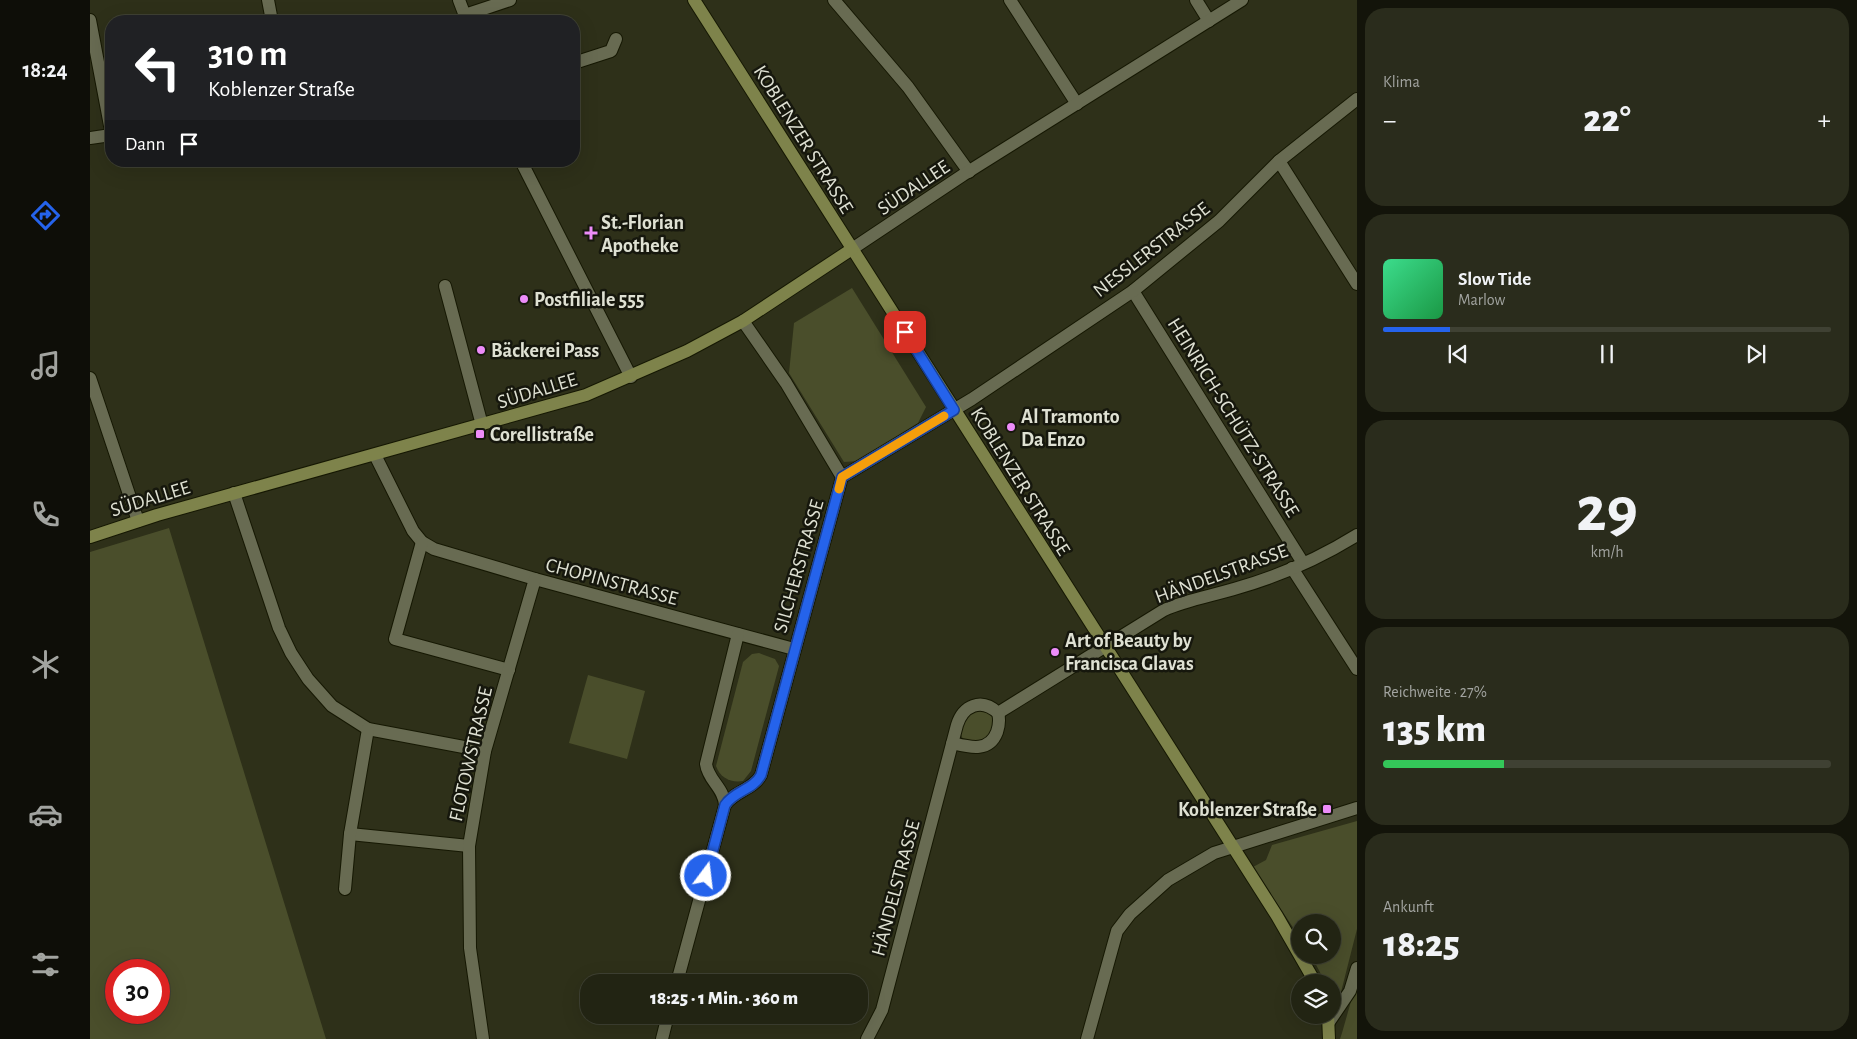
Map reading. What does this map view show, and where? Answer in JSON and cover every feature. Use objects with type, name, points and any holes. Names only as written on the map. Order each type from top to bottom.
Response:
[{"type":"main road","name":"KOBLENZER STRASSE","points":[[694,0],[1104,647],[1277,916],[1310,974]]},
{"type":"main road","name":"SÜDALLEE","points":[[90,537],[234,493],[586,395],[687,351],[743,320],[852,249]]},
{"type":"main road","points":[[1329,1024],[1329,1039]]},
{"type":"street","points":[[268,0],[271,15]]},
{"type":"street","points":[[459,0],[465,15]]},
{"type":"street","points":[[473,15],[510,0]]},
{"type":"street","points":[[834,0],[908,87],[968,172]]},
{"type":"street","points":[[1010,0],[1077,104]]},
{"type":"street","points":[[1196,0],[1209,21]]},
{"type":"street","name":"SÜDALLEE","points":[[852,249],[968,172],[1242,0]]},
{"type":"street","points":[[90,20],[105,101]]},
{"type":"street","points":[[580,61],[611,51],[616,38]]},
{"type":"street","name":"NESSLERSTRASSE","points":[[954,410],[1133,291],[1219,221],[1279,161],[1357,98]]},
{"type":"street","points":[[90,138],[105,134]]},
{"type":"street","points":[[1279,161],[1357,284]]},
{"type":"street","points":[[524,167],[631,377]]},
{"type":"street","name":"SÜDALLEE","points":[[445,286],[482,425]]},
{"type":"street","name":"HEINRICH-SCHÜTZ-STRASSE","points":[[1133,291],[1298,565],[1357,669]]},
{"type":"street","points":[[743,320],[786,383],[842,477]]},
{"type":"street","points":[[90,378],[138,521]]},
{"type":"street","name":"SILCHERSTRASSE","points":[[725,805],[731,797],[757,782],[761,775],[842,477],[954,410]]},
{"type":"street","points":[[375,455],[408,523],[422,542]]},
{"type":"street","points":[[234,493],[279,628],[291,653],[308,679],[332,706],[368,729],[486,752]]},
{"type":"street","name":"HÄNDELSTRASSE","points":[[867,1039],[882,1010],[959,719],[969,707],[981,704],[998,713],[1176,605],[1236,589],[1298,565],[1357,535]]},
{"type":"street","name":"FLOTOWSTRASSE","points":[[422,542],[395,639],[509,670]]},
{"type":"street","name":"CHOPINSTRASSE","points":[[422,542],[434,549],[535,579],[794,649]]},
{"type":"street","name":"FLOTOWSTRASSE","points":[[483,1039],[470,948],[469,846],[486,752],[535,579]]},
{"type":"street","name":"SILCHERSTRASSE","points":[[725,805],[722,790],[711,776],[706,764],[738,634]]},
{"type":"street","points":[[952,743],[976,747],[987,746],[995,736],[1000,720],[998,713]]},
{"type":"street","points":[[345,889],[350,834],[368,729]]},
{"type":"street","points":[[679,974],[725,805]]},
{"type":"street","points":[[1087,1039],[1117,931],[1130,914],[1168,880],[1214,853],[1357,808]]},
{"type":"street","name":"FLOTOWSTRASSE","points":[[350,834],[469,846]]},
{"type":"street","points":[[1341,1003],[1350,991],[1357,968]]},
{"type":"street","points":[[662,1039],[666,1024]]},
{"type":"green space","points":[[852,288],[926,407],[918,423],[859,461],[844,462],[789,373],[794,323]]},
{"type":"green space","points":[[169,528],[326,1039],[90,1039],[90,552]]},
{"type":"green space","points":[[759,653],[775,659],[779,666],[751,771],[743,781],[734,781],[723,777],[716,766],[743,662],[752,654]]},
{"type":"green space","points":[[588,675],[645,691],[627,759],[569,743]]},
{"type":"green space","points":[[981,710],[992,715],[993,724],[990,732],[978,742],[963,739],[960,729],[961,725],[971,714]]},
{"type":"green space","points":[[1357,821],[1357,929],[1341,992],[1341,974],[1321,974],[1316,964],[1341,964],[1341,914],[1291,914],[1291,924],[1253,867],[1266,860],[1272,845]]},
{"type":"green space","points":[[1357,980],[1357,1039],[1340,1039],[1342,1033]]},
{"type":"slow traffic","points":[[839,489],[842,477],[944,416]]},
{"type":"place","name":"St.-Florian Apotheke","points":[[591,233]]},
{"type":"place","name":"Postfiliale 555","points":[[524,299]]},
{"type":"place","name":"Bäckerei Pass","points":[[481,350]]},
{"type":"place","name":"Al Tramonto Da Enzo","points":[[1011,427]]},
{"type":"place","name":"Corellistraße","points":[[480,434]]},
{"type":"place","name":"Art of Beauty by Francisca Glavas","points":[[1055,652]]},
{"type":"place","name":"Koblenzer Straße","points":[[1327,809]]},
{"type":"route","points":[[706,876],[725,805],[731,797],[757,782],[760,778],[842,477],[954,410],[905,332]]}]
